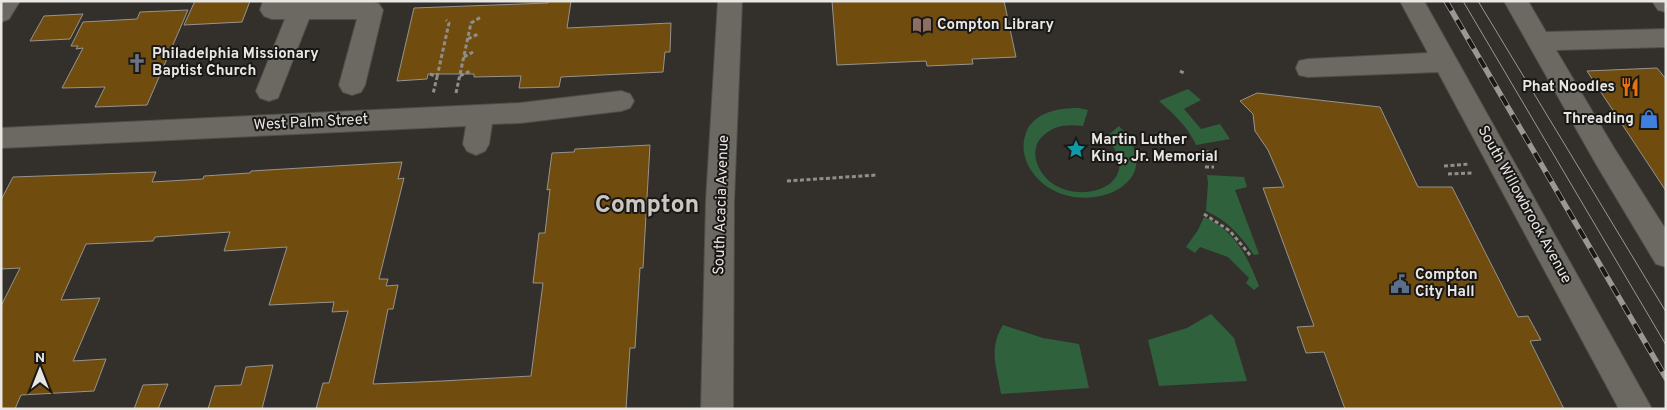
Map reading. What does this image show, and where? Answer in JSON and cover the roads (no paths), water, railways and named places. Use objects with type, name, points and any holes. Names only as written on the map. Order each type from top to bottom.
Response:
[{"type":"street","points":[[1,13],[8,1]]},
{"type":"street","points":[[275,1],[272,10],[371,10],[352,85]]},
{"type":"street","name":"South Acacia Avenue","points":[[717,409],[720,201],[730,1]]},
{"type":"street","name":"South Willowbrook Avenue","points":[[1412,1],[1636,409]]},
{"type":"street","points":[[1516,1],[1605,156],[1666,255]]},
{"type":"street","points":[[269,91],[300,10]]},
{"type":"street","points":[[1540,41],[1666,38]]},
{"type":"street","points":[[1308,68],[1445,62]]},
{"type":"street","name":"West Palm Street","points":[[1,138],[520,112],[621,101]]},
{"type":"street","points":[[476,144],[480,114]]},
{"type":"tram line","points":[[1463,1],[1666,345]]},
{"type":"tram line","points":[[1478,1],[1666,312]]},
{"type":"railway","points":[[1446,1],[1666,378]]},
{"type":"place","name":"Compton Library","points":[[922,25]]},
{"type":"place","name":"Philadelphia Missionary Baptist Church","points":[[137,63]]},
{"type":"place","name":"Phat Noodles","points":[[1630,87]]},
{"type":"place","name":"Threading","points":[[1649,119]]},
{"type":"place","name":"Martin Luther King, Jr. Memorial","points":[[1076,149]]},
{"type":"place","name":"Compton City Hall","points":[[1400,284]]},
{"type":"district","name":"Compton","points":[[647,206]]}]
